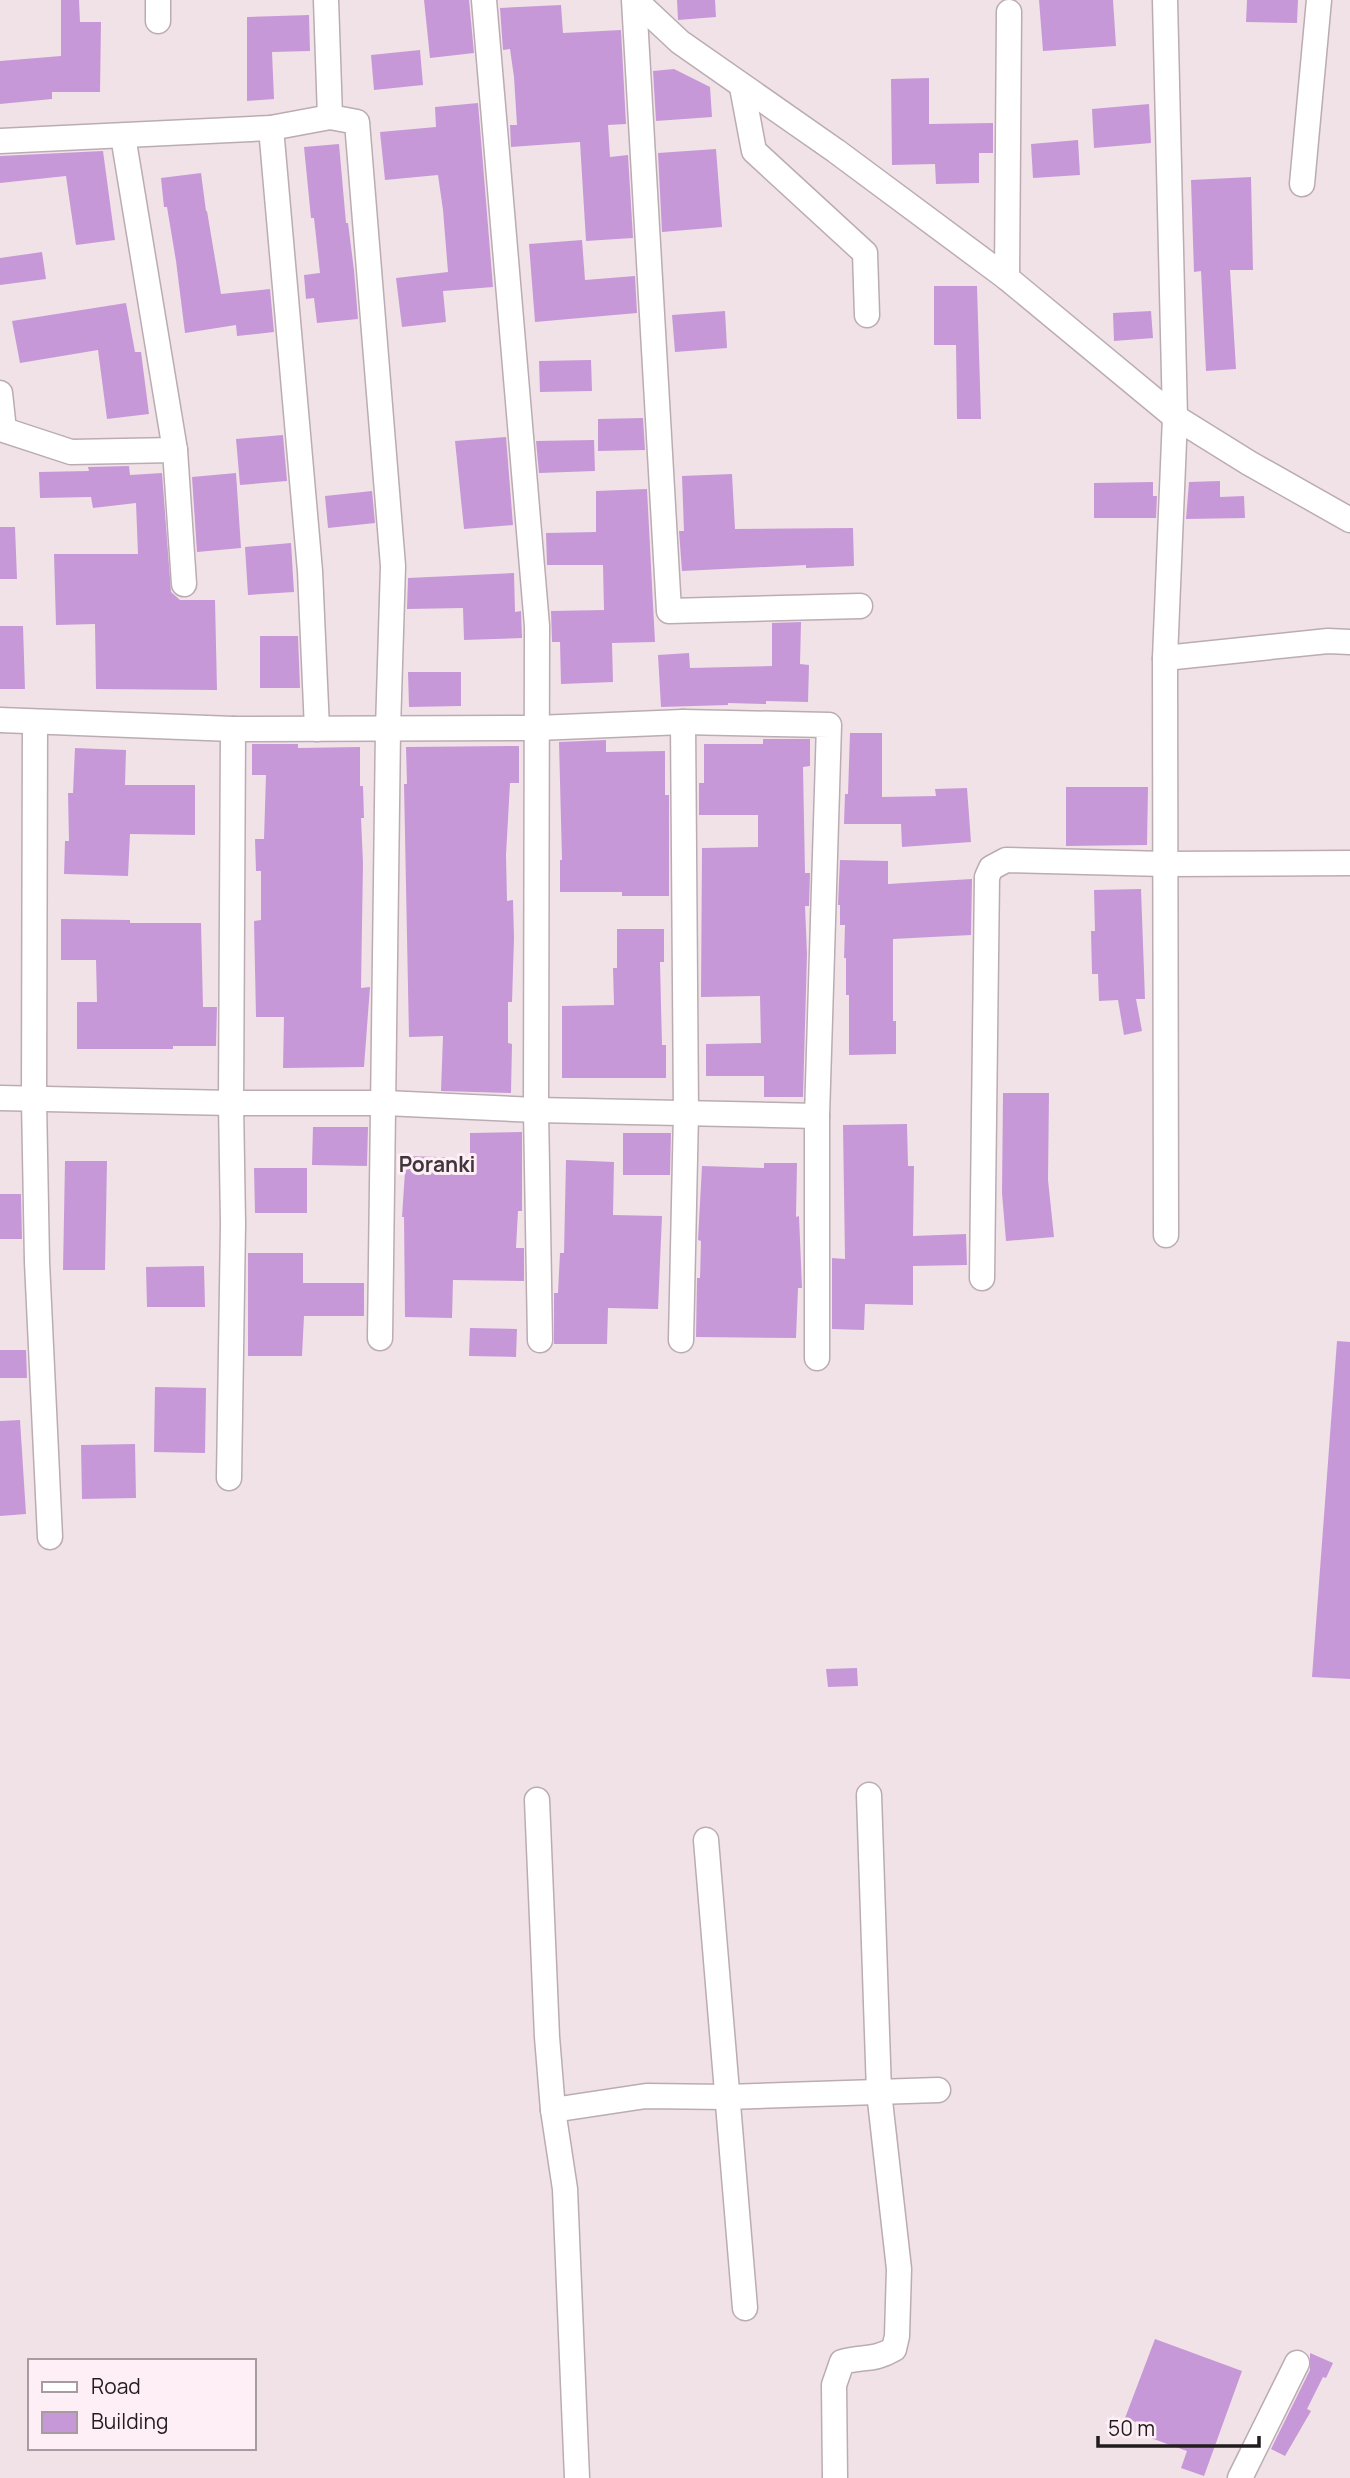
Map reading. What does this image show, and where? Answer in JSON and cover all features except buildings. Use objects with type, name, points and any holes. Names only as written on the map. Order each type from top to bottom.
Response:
[{"type":"street","points":[[326,0],[330,117]]},
{"type":"street","points":[[484,0],[537,626],[536,1110],[540,1340]]},
{"type":"street","points":[[635,0],[680,42],[836,151],[1007,278],[1175,416],[1249,463],[1350,520]]},
{"type":"street","points":[[635,0],[669,611],[860,606]]},
{"type":"street","points":[[1165,0],[1175,416],[1165,658],[1166,1234]]},
{"type":"street","points":[[1302,184],[1319,0]]},
{"type":"street","points":[[1007,278],[1009,12]]},
{"type":"street","points":[[742,87],[754,151],[865,253],[867,315]]},
{"type":"street","points":[[0,141],[271,128],[330,117],[357,122],[393,566],[388,729],[380,1338]]},
{"type":"street","points":[[271,128],[310,571],[317,729]]},
{"type":"street","points":[[123,136],[175,450],[184,584]]},
{"type":"street","points":[[0,393],[2,430],[71,452],[175,450]]},
{"type":"street","points":[[1165,658],[1328,640],[1350,642]]},
{"type":"street","points":[[0,720],[233,729],[537,728],[683,722],[829,725],[817,1116],[817,1358]]},
{"type":"street","points":[[34,722],[37,1262],[50,1536]]},
{"type":"street","points":[[681,1340],[686,1113],[683,722]]},
{"type":"street","points":[[229,1478],[233,1224],[233,729]]},
{"type":"street","points":[[982,1278],[987,877],[991,868],[1006,860],[1165,864],[1350,863]]},
{"type":"street","points":[[0,1098],[385,1103],[536,1110],[817,1116]]},
{"type":"street","points":[[835,2478],[834,2385],[842,2362],[857,2358],[879,2358],[894,2349],[897,2336],[899,2269],[879,2092],[869,1795]]},
{"type":"street","points":[[537,1800],[547,2037],[553,2110],[565,2189],[577,2478]]},
{"type":"street","points":[[706,1840],[745,2308]]},
{"type":"street","points":[[553,2110],[646,2096],[727,2097],[938,2090]]},
{"type":"street","points":[[1240,2478],[1297,2362]]},
{"type":"district","name":"Poranki","points":[[437,1164]]}]
